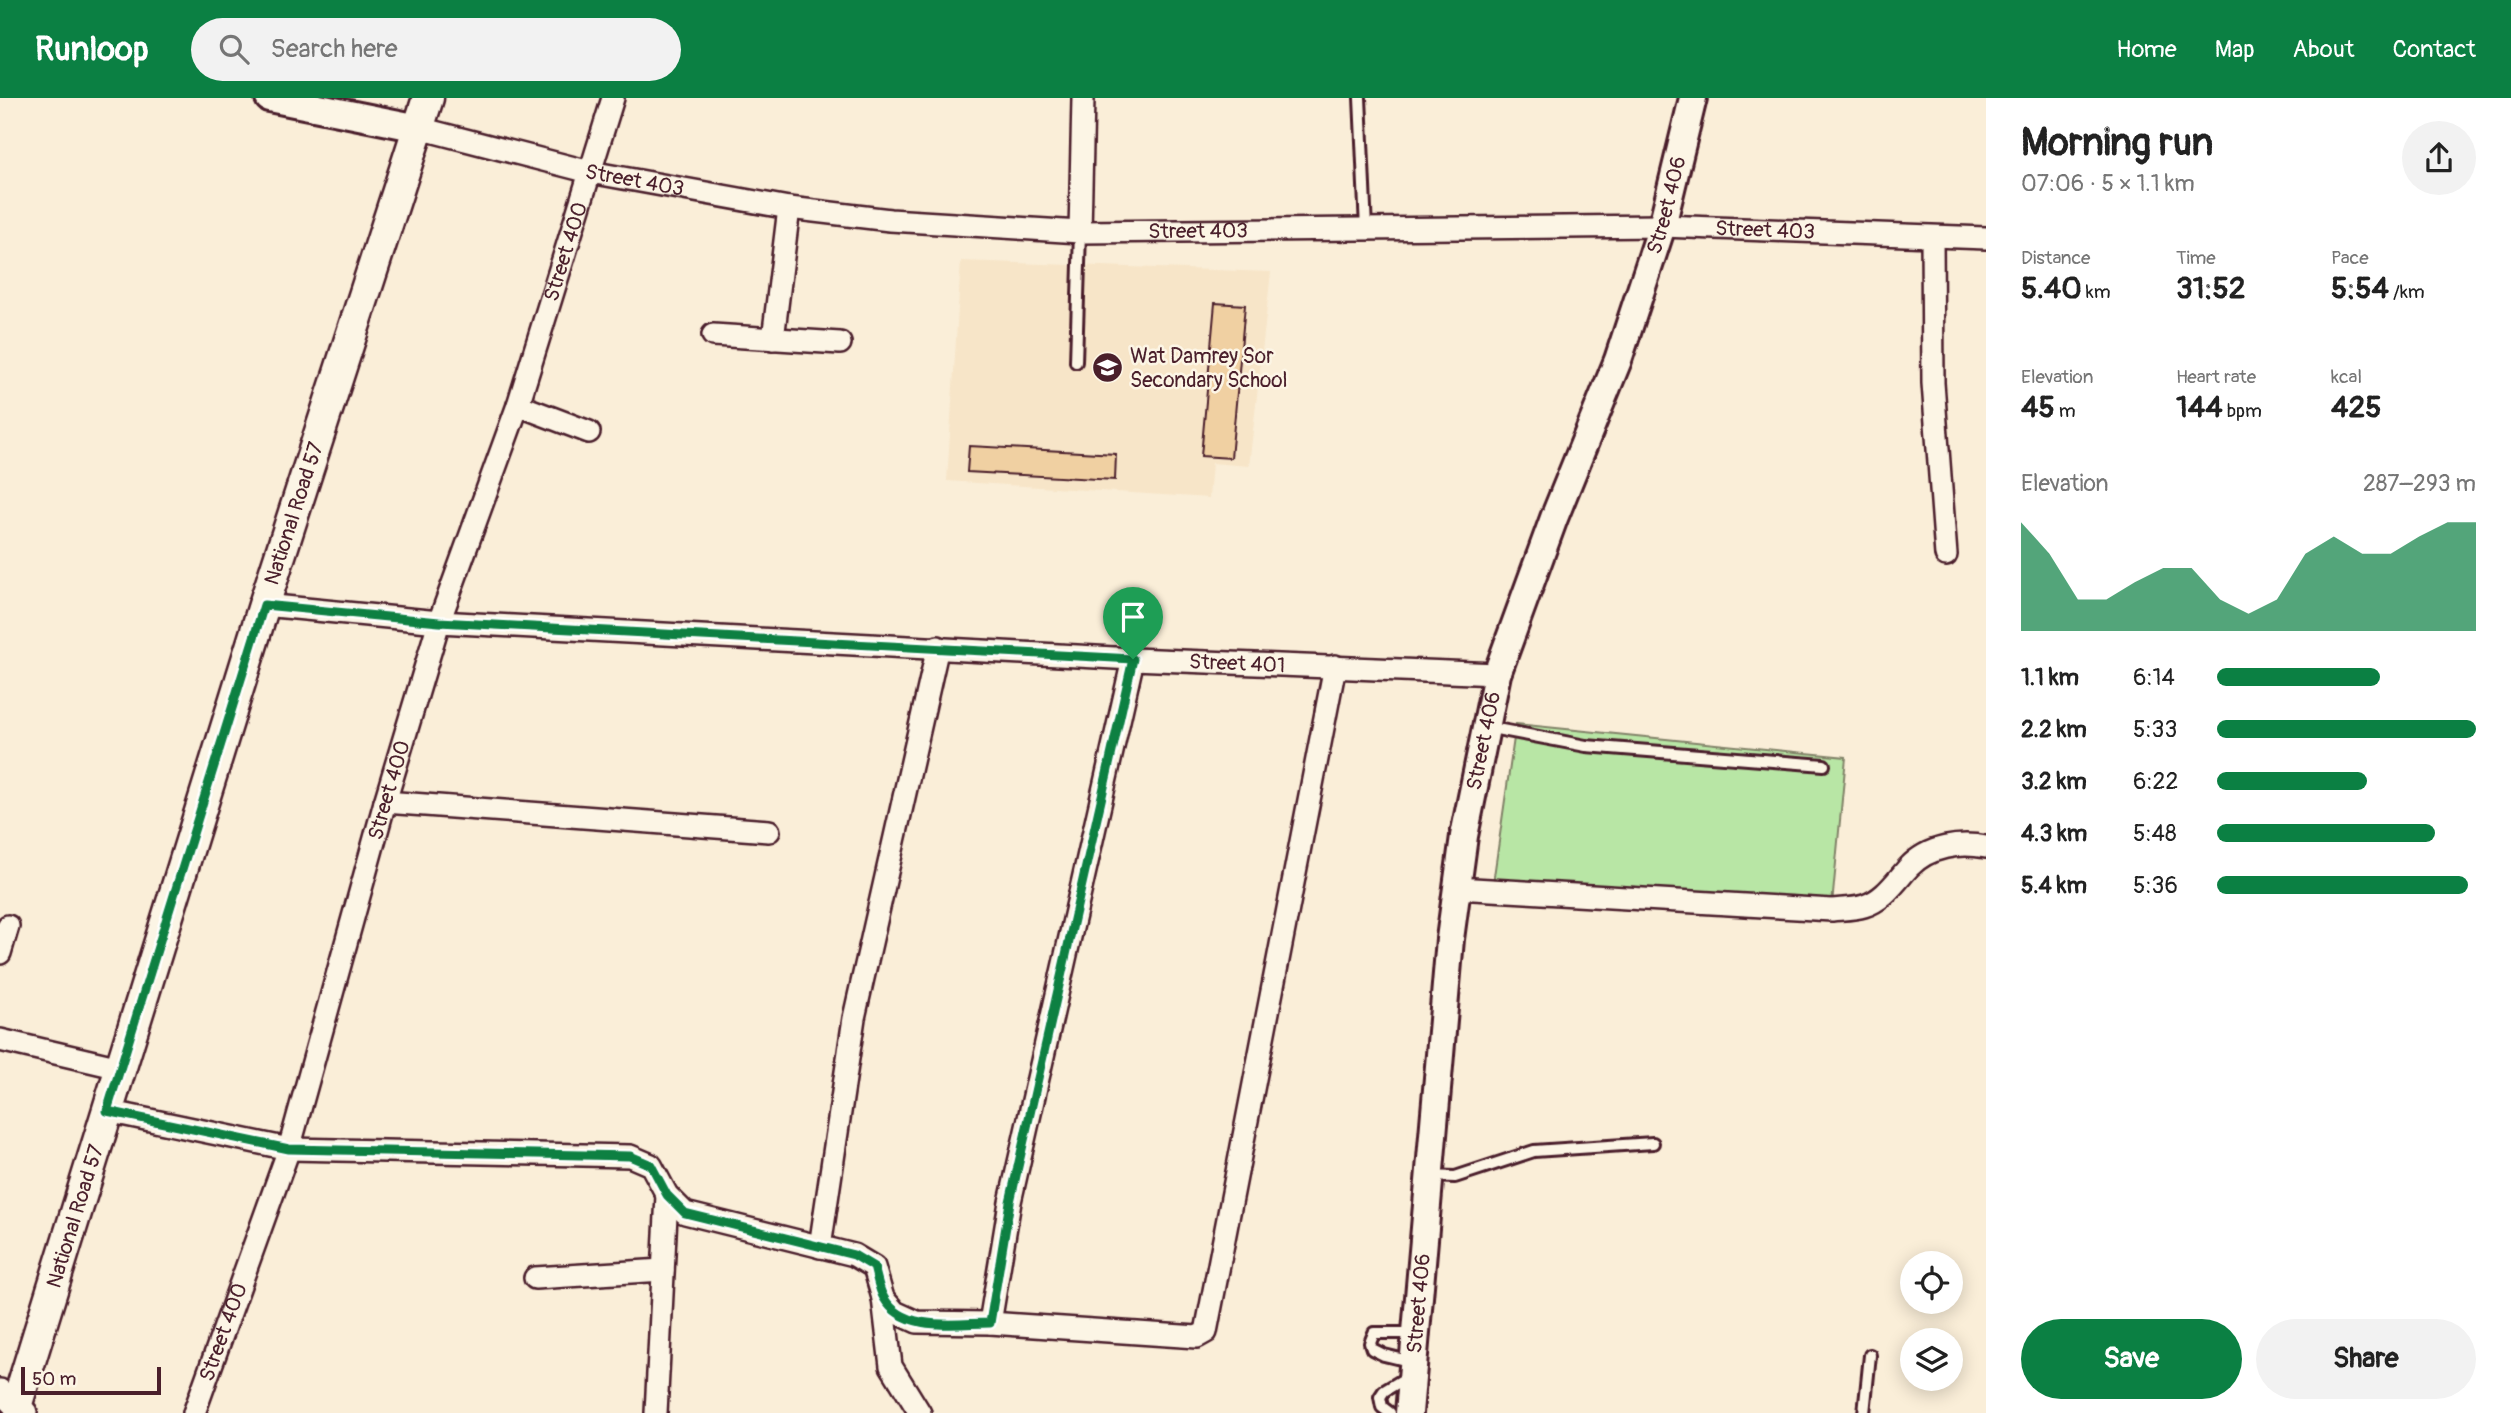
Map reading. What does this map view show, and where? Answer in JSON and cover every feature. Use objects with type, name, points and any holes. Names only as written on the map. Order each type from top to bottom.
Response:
[{"type":"main road","name":"National Road 57","points":[[15,1406],[264,605],[428,98]]},
{"type":"street","points":[[269,98],[419,128]]},
{"type":"street","name":"Street 400","points":[[194,1413],[289,1149],[385,802],[439,622],[518,405],[613,98]]},
{"type":"street","points":[[1080,232],[1083,98]]},
{"type":"street","name":"Street 406","points":[[1409,1413],[1456,888],[1496,674],[1554,518],[1618,360],[1662,226],[1693,98]]},
{"type":"street","name":"Street 403","points":[[419,128],[590,172],[789,208],[890,220],[1080,232],[1662,226],[1986,238]]},
{"type":"street","points":[[774,339],[789,208]]},
{"type":"street","points":[[1932,237],[1933,383],[1946,555]]},
{"type":"street","points":[[713,335],[840,343]]},
{"type":"street","points":[[518,405],[589,432]]},
{"type":"street","name":"Street 401","points":[[264,605],[439,622],[1133,659],[1496,674]]},
{"type":"street","points":[[820,1247],[854,1018],[938,647]]},
{"type":"street","points":[[990,1323],[1010,1202],[1133,659]]},
{"type":"street","points":[[883,1298],[895,1312],[917,1322],[990,1323],[1197,1338],[1206,1332],[1335,666]]},
{"type":"street","points":[[385,802],[769,831]]},
{"type":"street","points":[[1456,888],[1832,910],[1866,906],[1893,888],[1911,864],[1933,850],[1967,844],[1986,847]]},
{"type":"street","points":[[0,953],[8,926]]},
{"type":"street","points":[[0,1040],[120,1068]]},
{"type":"street","points":[[107,1111],[289,1149],[630,1156],[651,1165],[667,1195],[685,1213],[854,1255],[874,1267],[883,1298],[891,1366],[920,1413]]},
{"type":"street","points":[[656,1413],[667,1195]]},
{"type":"street","points":[[535,1278],[663,1270]]},
{"type":"lane","points":[[1360,98],[1366,229]]},
{"type":"lane","points":[[1076,362],[1080,232]]},
{"type":"lane","points":[[1485,727],[1586,746],[1824,765]]},
{"type":"lane","points":[[1429,1176],[1455,1177],[1534,1151],[1653,1143]]},
{"type":"lane","points":[[1390,1413],[1382,1406],[1380,1397],[1413,1368],[1372,1349],[1370,1343],[1374,1333],[1416,1333]]},
{"type":"lane","points":[[1864,1413],[1870,1355]]},
{"type":"shaded area","name":"Wat Damrey Sor Secondary School","points":[[961,261],[1271,272],[1249,466],[1212,463],[1209,498],[947,481]]},
{"type":"green space","points":[[1516,724],[1846,757],[1832,905],[1493,883]]},
{"type":"building","points":[[1215,303],[1245,305],[1231,458],[1201,456]]},
{"type":"building","points":[[969,446],[1116,454],[1115,480],[967,472]]},
{"type":"railway","points":[[0,1410],[3,1413]]},
{"type":"place","name":"Wat Damrey Sor Secondary School","points":[[1107,368]]},
{"type":"route","points":[[264,605],[439,622],[1133,659],[1010,1202],[990,1323],[917,1322],[895,1312],[883,1298],[874,1267],[854,1255],[685,1213],[667,1195],[651,1165],[630,1156],[289,1149],[107,1111],[264,605]]}]
